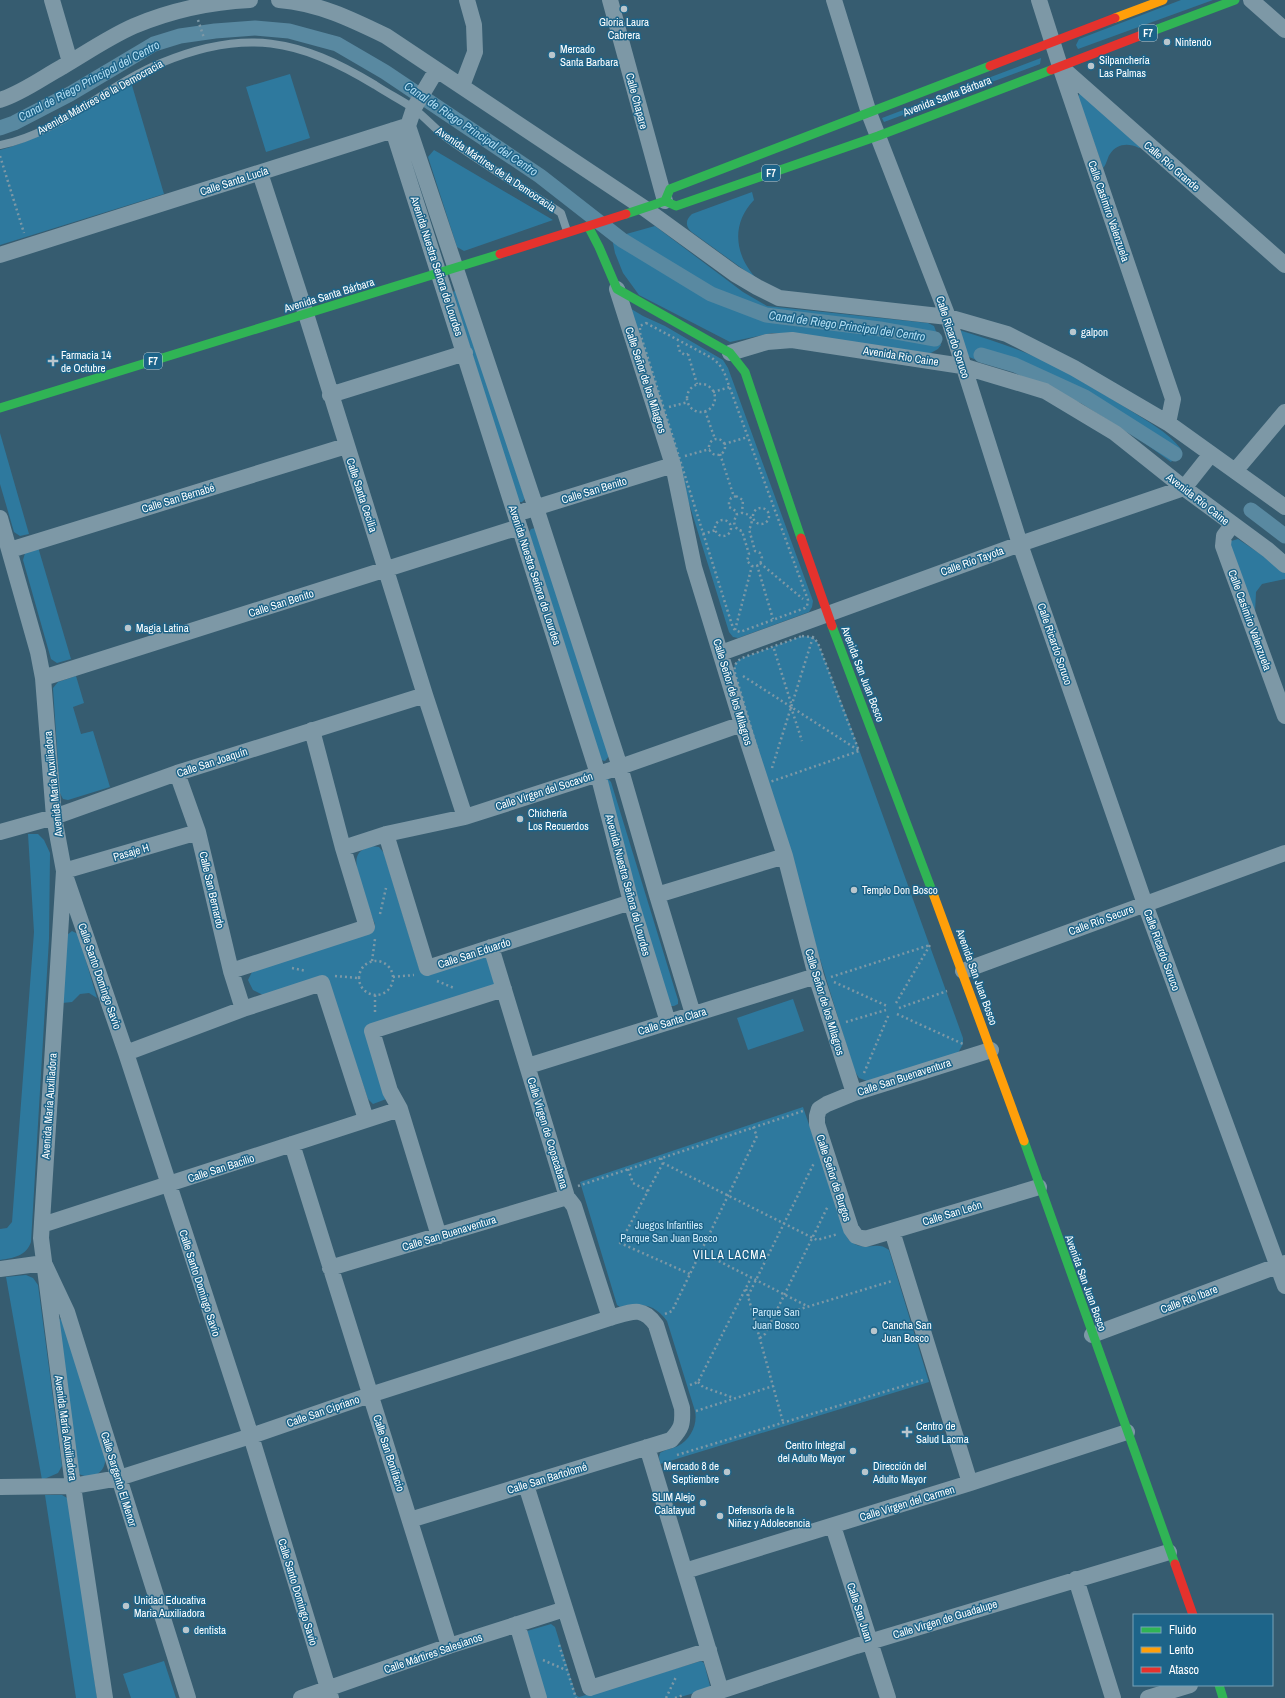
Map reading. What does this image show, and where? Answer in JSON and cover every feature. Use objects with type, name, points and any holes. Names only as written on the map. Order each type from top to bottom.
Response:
[{"type":"main road","name":"Avenida Santa Bárbara","points":[[665,201],[670,189],[1163,0]]},
{"type":"main road","name":"Avenida Santa Bárbara","points":[[0,408],[438,274],[665,201],[676,206],[878,136],[1236,0]]},
{"type":"main road","points":[[591,225],[617,290],[730,353]]},
{"type":"main road","name":"Avenida San Juan Bosco","points":[[730,353],[745,372],[827,613],[963,971],[1169,1552],[1193,1614]]},
{"type":"main road","points":[[1219,1686],[1223,1698]]},
{"type":"street","points":[[52,0],[70,62]]},
{"type":"street","points":[[0,100],[7,98],[133,26],[160,16],[203,4],[250,0]]},
{"type":"street","points":[[279,0],[298,1],[345,17],[386,36],[436,71],[462,86],[644,208],[735,274],[757,287],[779,298],[948,317],[1007,334],[1074,368],[1168,423],[1285,507]]},
{"type":"street","points":[[462,86],[476,52],[474,25],[467,0]]},
{"type":"street","name":"Calle Chapare","points":[[610,0],[665,201]]},
{"type":"street","name":"Calle Ricardo Soruco","points":[[834,0],[869,113],[948,317],[962,366],[1020,544],[1145,904],[1281,1264],[1285,1286]]},
{"type":"street","name":"Calle Casimiro Valenzuela","points":[[1039,0],[1173,399],[1168,423]]},
{"type":"street","points":[[1251,0],[1285,30]]},
{"type":"street","name":"Calle Río Grande","points":[[1060,66],[1285,265]]},
{"type":"street","points":[[401,128],[436,71]]},
{"type":"street","name":"Calle Santa Lucía","points":[[0,255],[401,128]]},
{"type":"street","name":"Avenida Nuestra Señora de Lourdes","points":[[401,128],[457,268],[620,768],[694,1014]]},
{"type":"street","name":"Avenida Nuestra Señora de Lourdes","points":[[401,128],[438,274],[466,353],[517,521],[598,774],[631,902],[668,1022]]},
{"type":"street","name":"Calle Santa Cecilia","points":[[260,173],[306,314],[330,395],[425,695],[465,816]]},
{"type":"street","name":"Calle Señor de los Milagros","points":[[617,290],[676,462],[694,567],[742,724],[785,856],[816,976],[854,1093]]},
{"type":"street","name":"Avenida Río Caine","points":[[730,353],[767,342],[792,340],[962,366],[1045,391],[1064,401],[1115,433],[1232,525],[1268,550],[1285,565]]},
{"type":"street","points":[[330,395],[466,353]]},
{"type":"street","points":[[1235,471],[1285,412]]},
{"type":"street","name":"Calle San Bernabé","points":[[10,550],[346,446]]},
{"type":"street","points":[[1184,488],[1211,454]]},
{"type":"street","name":"Calle San Benito","points":[[44,678],[386,570],[517,521],[536,508],[676,462]]},
{"type":"street","name":"Calle Río Tayota","points":[[721,653],[827,613],[1020,544],[1184,488]]},
{"type":"street","name":"Avenida María Auxiliadora","points":[[0,518],[44,678],[54,817],[64,871],[41,1238],[73,1486],[104,1698]]},
{"type":"street","name":"Calle Casimiro Valenzuela","points":[[1232,525],[1224,536],[1223,546],[1285,716]]},
{"type":"street","name":"Calle San Joaquín","points":[[0,832],[54,817],[177,773],[425,695]]},
{"type":"street","name":"Calle Virgen del Socavón","points":[[343,848],[386,834],[465,816],[620,768],[742,724]]},
{"type":"street","points":[[231,971],[373,927],[343,848],[312,730]]},
{"type":"street","name":"Calle San Bernardo","points":[[177,773],[198,832],[231,971],[243,1009]]},
{"type":"street","name":"Pasaje H","points":[[64,871],[198,832]]},
{"type":"street","name":"Calle San Eduardo","points":[[386,834],[427,968],[631,902]]},
{"type":"street","name":"Calle Río Secure","points":[[963,971],[1285,853]]},
{"type":"street","points":[[657,895],[785,856]]},
{"type":"street","name":"Calle Santo Domingo Savio","points":[[64,871],[126,1053],[251,1436],[329,1694]]},
{"type":"street","name":"Calle Virgen de Copacabana","points":[[491,947],[567,1197],[574,1206],[610,1318]]},
{"type":"street","name":"Calle Santa Clara","points":[[528,1066],[816,976]]},
{"type":"street","points":[[126,1053],[243,1009],[322,977],[366,1119]]},
{"type":"street","points":[[439,1236],[400,1109],[390,1091],[372,1031],[504,989]]},
{"type":"street","name":"Calle San Buenaventura","points":[[819,1109],[827,1104],[854,1093],[991,1050]]},
{"type":"street","name":"Calle San Bacilio","points":[[42,1225],[400,1109]]},
{"type":"street","name":"Calle Señor de Burgos","points":[[819,1109],[817,1124],[851,1229],[856,1236],[865,1239]]},
{"type":"street","name":"Calle San Bonifacio","points":[[292,1144],[450,1646]]},
{"type":"street","name":"Calle San León","points":[[865,1239],[1040,1187]]},
{"type":"street","name":"Calle San Buenaventura","points":[[330,1268],[567,1197]]},
{"type":"street","points":[[892,1231],[970,1483]]},
{"type":"street","points":[[0,1269],[44,1263]]},
{"type":"street","name":"Calle Sargento El Menor","points":[[44,1263],[67,1312],[188,1698]]},
{"type":"street","name":"Calle Río Ibare","points":[[1092,1335],[1281,1264]]},
{"type":"street","name":"Calle San Cipriano","points":[[0,1487],[73,1486],[119,1478],[251,1436],[370,1395],[632,1311],[647,1316]]},
{"type":"street","points":[[647,1316],[656,1325],[683,1415]]},
{"type":"street","name":"Calle San Bartolomé","points":[[410,1520],[671,1440],[680,1431],[683,1422],[683,1415]]},
{"type":"street","name":"Calle Virgen del Carmen","points":[[685,1572],[970,1483],[1127,1432]]},
{"type":"street","points":[[647,1447],[721,1691]]},
{"type":"street","points":[[526,1485],[590,1688],[709,1650]]},
{"type":"street","name":"Calle San Juan","points":[[833,1526],[888,1698]]},
{"type":"street","name":"Calle Virgen de Guadalupe","points":[[699,1698],[870,1642],[1169,1552]]},
{"type":"street","points":[[1076,1579],[1113,1698]]},
{"type":"street","name":"Calle Mártires Salesianos","points":[[301,1698],[329,1694],[450,1646],[565,1609]]},
{"type":"street","points":[[517,1624],[539,1698]]},
{"type":"street","points":[[1152,1698],[1187,1686]]},
{"type":"lane","name":"Avenida Mártires de la Democracia","points":[[0,145],[33,135],[148,68],[174,57],[224,44],[263,42],[286,45],[327,58],[357,74],[419,99],[445,137],[561,213],[568,233]]},
{"type":"path","points":[[198,18],[204,42]]},
{"type":"path","points":[[0,155],[25,237]]},
{"type":"path","points":[[734,630],[703,534],[676,462],[664,409],[640,333],[640,326],[643,324],[649,324],[694,347],[712,358],[719,364],[724,372],[808,604]]},
{"type":"path","points":[[681,341],[678,346],[682,354],[691,353],[694,347]]},
{"type":"path","points":[[688,354],[697,384]]},
{"type":"path","points":[[697,384],[707,385],[714,392],[712,405],[705,411],[692,408],[688,402],[688,393],[693,386],[697,384]]},
{"type":"path","points":[[714,392],[730,387]]},
{"type":"path","points":[[664,409],[688,402]]},
{"type":"path","points":[[705,411],[715,439]]},
{"type":"path","points":[[724,444],[748,437]]},
{"type":"path","points":[[715,439],[720,440],[724,444],[724,451],[720,454]]},
{"type":"path","points":[[715,439],[710,443],[710,449],[715,454],[720,454]]},
{"type":"path","points":[[676,462],[710,449]]},
{"type":"path","points":[[720,454],[734,496]]},
{"type":"path","points":[[734,496],[739,496],[743,500],[744,504],[741,509],[742,513],[748,515],[752,519],[757,523],[762,524],[767,522],[769,514],[760,508],[755,511],[752,519],[749,529],[755,551],[761,556],[760,563],[752,566]]},
{"type":"path","points":[[734,496],[730,500],[729,505],[731,509],[736,511],[737,515],[732,525],[730,532],[726,536],[719,535],[716,530],[716,524],[721,520],[727,521],[732,525],[735,528],[742,531],[749,554],[747,561],[752,566]]},
{"type":"path","points":[[703,534],[716,530]]},
{"type":"path","points":[[760,563],[808,604]]},
{"type":"path","points":[[757,565],[773,620]]},
{"type":"path","points":[[734,630],[752,566]]},
{"type":"path","points":[[734,630],[740,632],[805,608],[808,604]]},
{"type":"path","points":[[767,784],[734,670],[738,660],[773,646],[802,636],[813,637],[818,643],[859,751]]},
{"type":"path","points":[[771,770],[813,637]]},
{"type":"path","points":[[773,646],[802,740]]},
{"type":"path","points":[[734,670],[791,705],[859,751]]},
{"type":"path","points":[[767,784],[859,751]]},
{"type":"path","points":[[767,784],[769,776]]},
{"type":"path","points":[[372,961],[373,927],[388,883]]},
{"type":"path","points":[[887,1006],[826,979],[930,945],[896,1003]]},
{"type":"path","points":[[372,961],[384,962],[389,966],[393,978],[390,988],[381,994],[375,995],[369,994],[363,990],[358,978],[362,967],[372,961]]},
{"type":"path","points":[[285,966],[322,977],[358,978]]},
{"type":"path","points":[[393,978],[416,976]]},
{"type":"path","points":[[436,981],[457,990]]},
{"type":"path","points":[[899,1008],[947,991]]},
{"type":"path","points":[[372,1031],[375,995]]},
{"type":"path","points":[[840,1024],[886,1010]]},
{"type":"path","points":[[862,1078],[888,1014]]},
{"type":"path","points":[[897,1014],[963,1044]]},
{"type":"path","points":[[567,1197],[576,1186],[810,1108],[819,1109]]},
{"type":"path","points":[[647,1316],[672,1311],[757,1136],[753,1128]]},
{"type":"path","points":[[661,1158],[663,1163],[817,1240],[851,1229]]},
{"type":"path","points":[[748,1296],[814,1164],[828,1159]]},
{"type":"path","points":[[663,1163],[620,1243],[690,1274]]},
{"type":"path","points":[[628,1169],[633,1183],[648,1191]]},
{"type":"path","points":[[760,1338],[765,1334],[826,1207],[842,1201]]},
{"type":"path","points":[[701,1252],[807,1307]]},
{"type":"path","points":[[773,1317],[906,1277]]},
{"type":"path","points":[[676,1389],[698,1382],[751,1278]]},
{"type":"path","points":[[746,1288],[783,1422]]},
{"type":"path","points":[[652,1462],[936,1376]]},
{"type":"path","points":[[698,1382],[703,1387],[734,1398]]},
{"type":"path","points":[[683,1415],[773,1386]]},
{"type":"path","points":[[558,1642],[576,1698]]},
{"type":"path","points":[[540,1659],[566,1670]]},
{"type":"path","points":[[666,1698],[677,1674]]},
{"type":"green space","points":[[1181,0],[1213,0],[1078,49],[1076,45],[1079,39]]},
{"type":"green space","points":[[1041,58],[1040,64],[884,122],[882,118]]},
{"type":"green space","points":[[290,74],[310,138],[266,152],[246,87]]},
{"type":"green space","points":[[131,82],[164,194],[0,245],[0,150],[35,138],[51,130],[84,112]]},
{"type":"green space","points":[[1080,93],[1141,147],[1139,148],[1131,145],[1123,145],[1116,148],[1108,157],[1103,168],[1078,97]]},
{"type":"green space","points":[[434,150],[553,220],[464,251],[457,247],[428,157]]},
{"type":"green space","points":[[752,192],[754,200],[746,210],[741,220],[738,241],[744,261],[758,280],[693,233],[687,226],[687,221],[692,214]]},
{"type":"green space","points":[[655,226],[743,292],[767,306],[928,323],[934,326],[941,345],[938,349],[929,354],[788,333],[772,333],[730,342],[639,295],[623,273],[615,253],[612,238]]},
{"type":"green space","points":[[456,290],[525,499],[522,502],[518,502],[453,292]]},
{"type":"green space","points":[[628,307],[665,326],[723,360],[728,368],[813,601],[809,612],[738,638],[733,637],[729,632]]},
{"type":"green space","points":[[959,330],[1000,343],[1063,370],[1157,427],[1170,437],[1181,449],[1171,462],[1089,403],[1051,383],[1012,369],[969,357],[964,351]]},
{"type":"green space","points":[[0,433],[29,534],[20,536],[14,532],[0,484]]},
{"type":"green space","points":[[535,528],[609,756],[605,761],[601,760],[529,532],[531,529]]},
{"type":"green space","points":[[1238,539],[1271,561],[1285,573],[1285,579],[1262,584],[1256,592],[1255,613],[1230,546],[1231,541]]},
{"type":"green space","points":[[38,547],[71,659],[57,663],[51,659],[23,560],[25,553]]},
{"type":"green space","points":[[802,636],[813,637],[818,643],[848,719],[963,1038],[963,1044],[958,1053],[867,1081],[859,1078],[854,1070],[733,674],[735,663],[742,658]]},
{"type":"green space","points":[[76,676],[84,703],[73,707],[81,734],[93,731],[110,787],[68,800],[63,799],[60,793],[53,688],[58,682]]},
{"type":"green space","points":[[607,778],[611,782],[678,1000],[678,1004],[674,1006],[670,1006],[602,781]]},
{"type":"green space","points":[[28,834],[38,834],[44,840],[50,853],[49,939],[31,1242],[29,1247],[19,1256],[0,1260],[0,1229],[7,1228],[12,1222],[34,932]]},
{"type":"green space","points":[[371,846],[379,847],[384,853],[420,971],[486,956],[499,984],[378,1024],[389,1098],[373,1104],[368,1099],[328,984],[263,995],[253,990],[248,980],[252,972],[374,929],[375,924],[363,890],[356,863],[359,853]]},
{"type":"green space","points":[[72,931],[78,934],[97,998],[89,993],[80,994],[72,1002],[62,1003],[67,935]]},
{"type":"green space","points":[[793,999],[804,1031],[748,1050],[737,1018]]},
{"type":"green space","name":"Parque San Juan Bosco","points":[[803,1107],[848,1239],[854,1244],[860,1246],[879,1246],[889,1250],[929,1382],[660,1464],[660,1453],[678,1446],[686,1440],[692,1432],[696,1416],[695,1411],[667,1321],[657,1310],[651,1307],[634,1305],[620,1307],[617,1305],[580,1182]]},
{"type":"green space","points":[[26,1275],[33,1278],[38,1285],[62,1466],[58,1473],[42,1480],[6,1277]]},
{"type":"green space","points":[[57,1320],[62,1320],[105,1457],[104,1467],[98,1474],[93,1476],[84,1476],[79,1474]]},
{"type":"green space","points":[[45,1495],[62,1495],[69,1499],[97,1698],[76,1698]]},
{"type":"green space","points":[[551,1624],[555,1627],[576,1695],[579,1697],[701,1661],[704,1663],[710,1686],[708,1689],[677,1698],[544,1698],[527,1631]]},
{"type":"green space","points":[[164,1661],[176,1698],[131,1698],[123,1674]]},
{"type":"waterway","name":"Canal de Riego Principal del Centro","points":[[0,128],[14,123],[70,94],[154,44],[180,36],[215,31],[255,28],[289,31],[337,44],[385,72],[540,176],[622,240],[711,294],[766,315],[880,329],[935,339]]},
{"type":"waterway","name":"Canal de Riego Principal del Centro","points":[[981,355],[1015,365],[1085,397],[1175,454]]},
{"type":"waterway","name":"Canal de Riego Principal del Centro","points":[[1251,510],[1285,536]]},
{"type":"traffic: fast","points":[[1147,33],[1235,0]]},
{"type":"traffic: fast","points":[[665,201],[670,189],[990,66]]},
{"type":"traffic: fast","points":[[626,214],[665,201],[676,206],[878,136],[1051,70]]},
{"type":"traffic: fast","points":[[588,226],[599,247],[617,289],[730,353],[745,372],[801,538]]},
{"type":"traffic: fast","points":[[0,408],[500,254]]},
{"type":"traffic: fast","points":[[832,626],[934,896]]},
{"type":"traffic: fast","points":[[1024,1141],[1175,1564]]},
{"type":"traffic: fast","points":[[1219,1686],[1223,1698]]},
{"type":"traffic: slow","points":[[1115,18],[1163,0]]},
{"type":"traffic: slow","points":[[934,896],[1024,1141]]},
{"type":"traffic: jam","points":[[990,66],[1115,18]]},
{"type":"traffic: jam","points":[[1051,70],[1147,33]]},
{"type":"traffic: jam","points":[[500,254],[626,214]]},
{"type":"traffic: jam","points":[[801,538],[832,626]]},
{"type":"traffic: jam","points":[[1175,1564],[1193,1614]]},
{"type":"place","name":"Gloria Laura Cabrera","points":[[624,9]]},
{"type":"place","name":"Nintendo","points":[[1167,42]]},
{"type":"place","name":"Mercado Santa Barbara","points":[[552,55]]},
{"type":"place","name":"Silpanchería Las Palmas","points":[[1091,66]]},
{"type":"place","name":"galpon","points":[[1073,332]]},
{"type":"place","name":"Farmacia 14 de Octubre","points":[[53,361]]},
{"type":"place","name":"Magia Latina","points":[[128,628]]},
{"type":"place","name":"Chichería Los Recuerdos","points":[[520,819]]},
{"type":"place","name":"Templo Don Bosco","points":[[854,890]]},
{"type":"place","name":"Cancha San Juan Bosco","points":[[874,1331]]},
{"type":"place","name":"Centro de Salud Lacma","points":[[907,1432]]},
{"type":"place","name":"Centro Integral del Adulto Mayor","points":[[853,1451]]},
{"type":"place","name":"Mercado 8 de Septiembre","points":[[727,1472]]},
{"type":"place","name":"Dirección del Adulto Mayor","points":[[865,1472]]},
{"type":"place","name":"SLIM Alejo Calatayud","points":[[703,1503]]},
{"type":"place","name":"Defensoría de la Niñez y Adolecencia","points":[[720,1516]]},
{"type":"place","name":"Unidad Educativa Maria Auxiliadora","points":[[126,1606]]},
{"type":"place","name":"dentista","points":[[186,1630]]},
{"type":"district","name":"VILLA LACMA","points":[[730,1255]]},
{"type":"park label","name":"Juegos Infantiles Parque San Juan Bosco","points":[[669,1231]]}]
